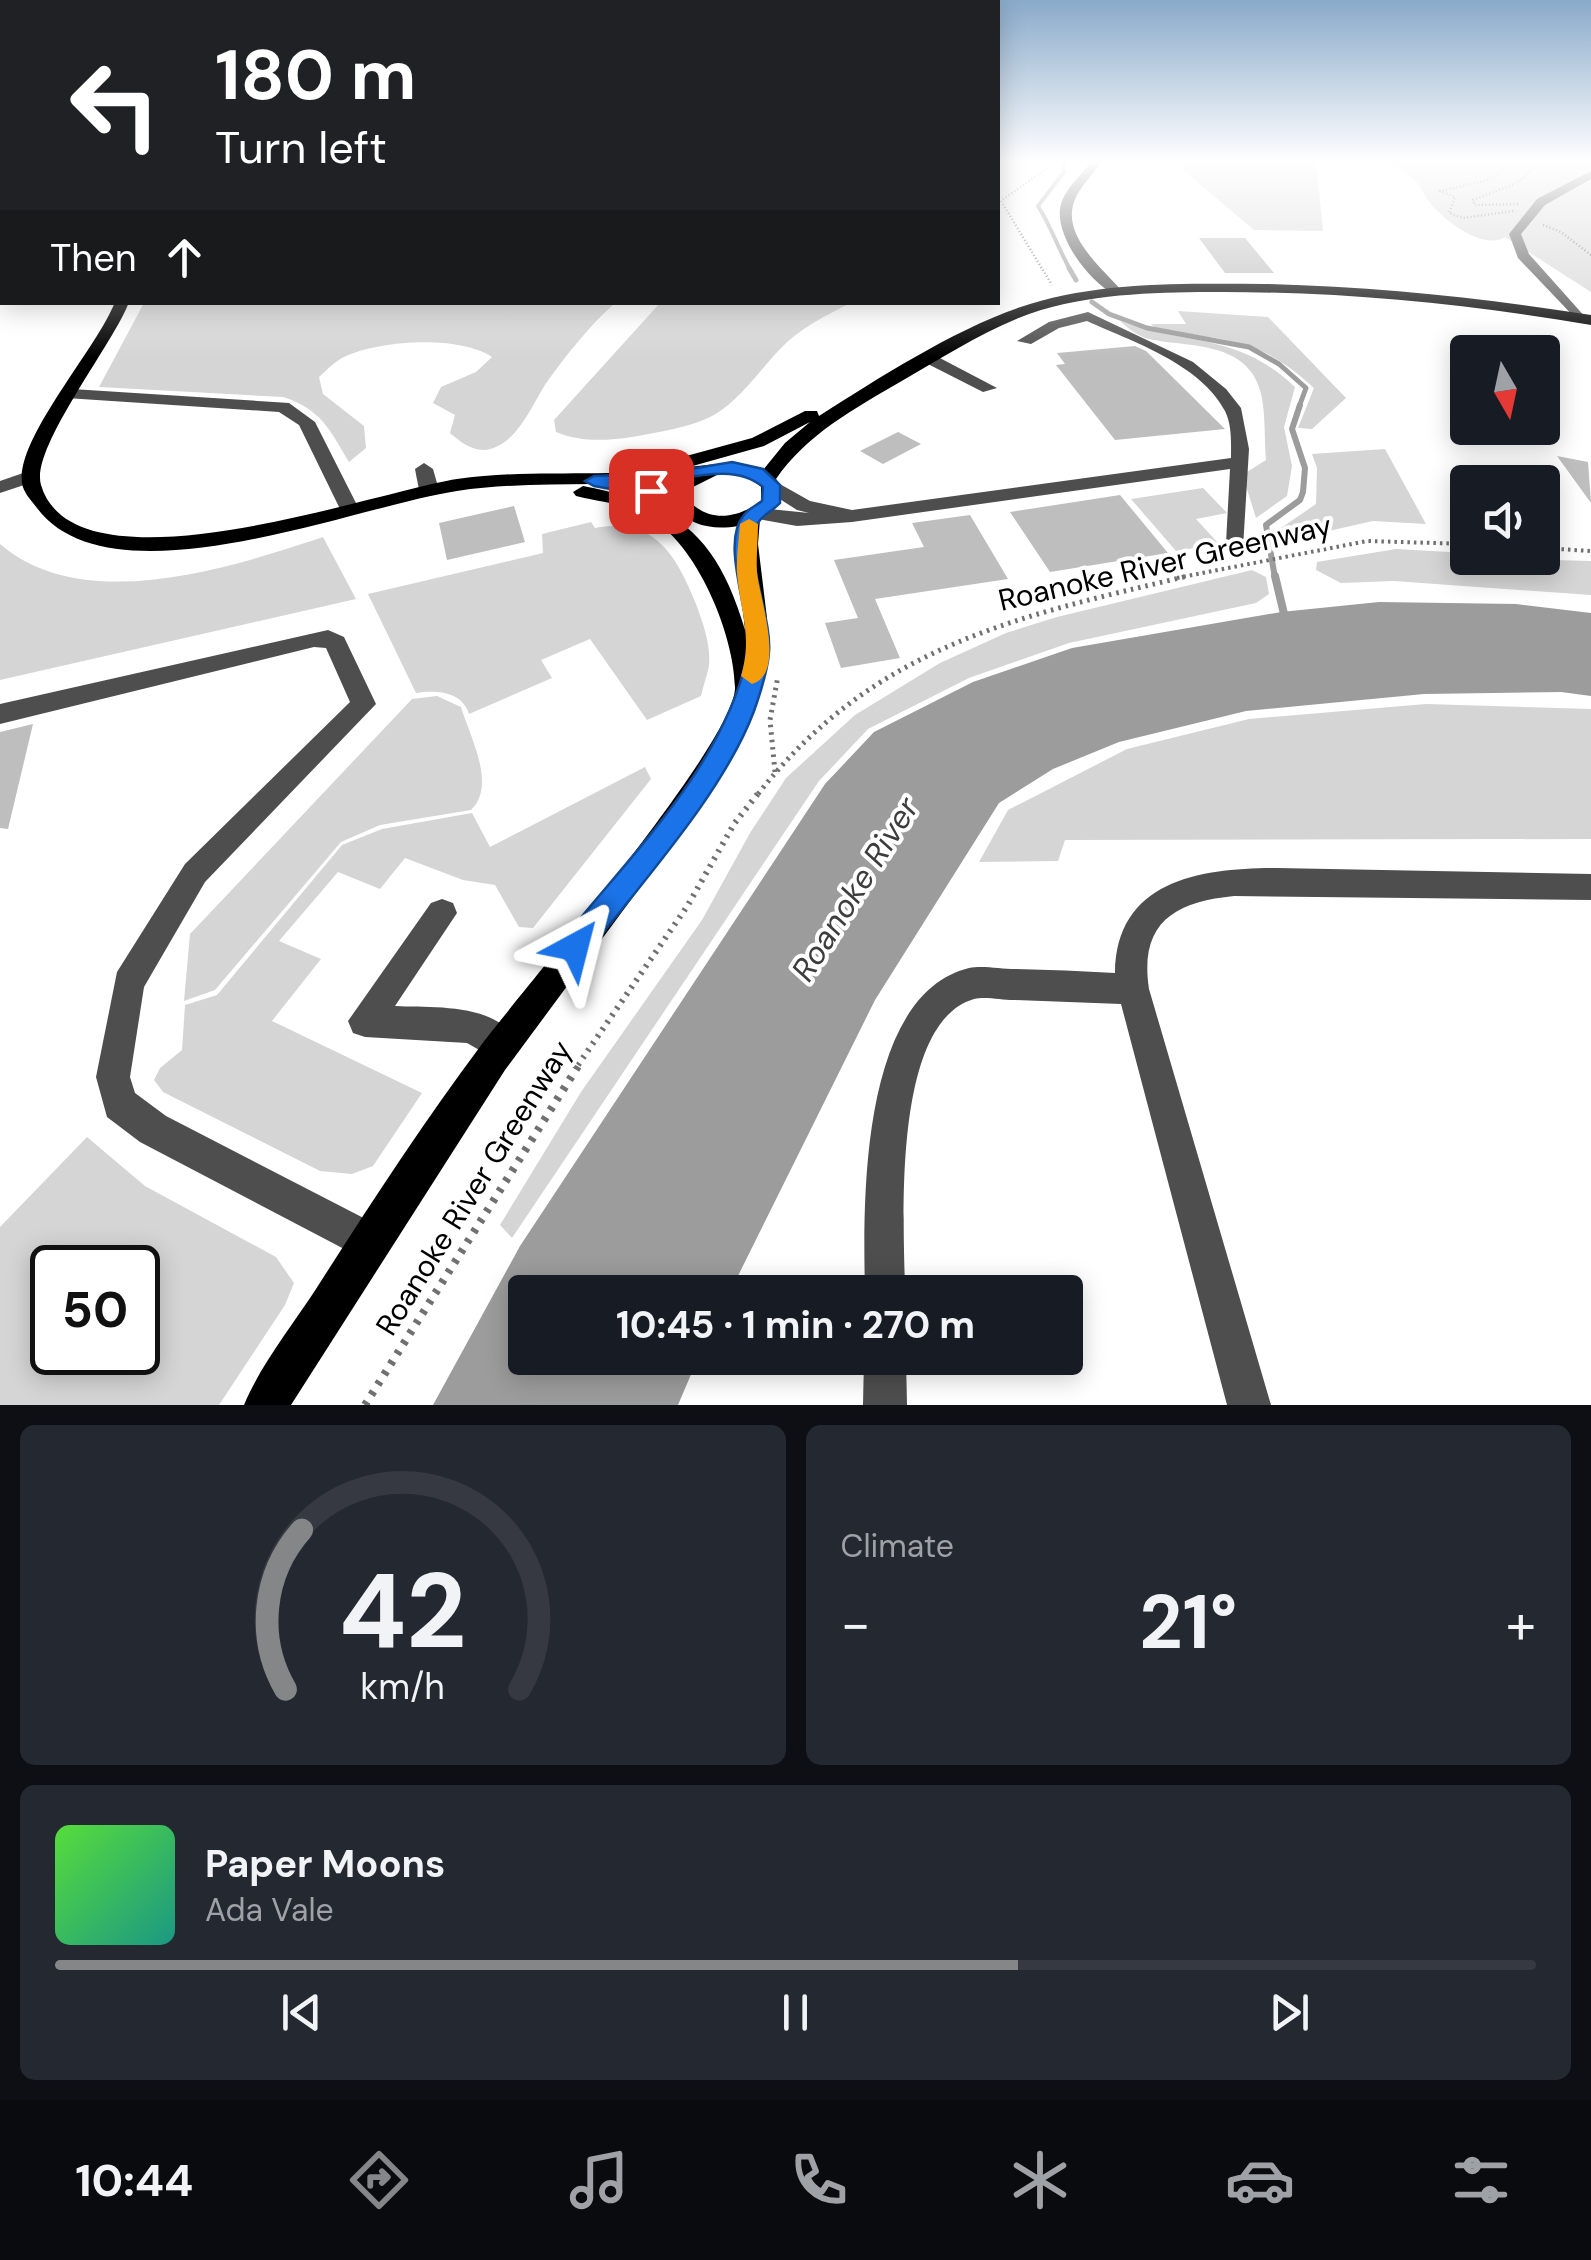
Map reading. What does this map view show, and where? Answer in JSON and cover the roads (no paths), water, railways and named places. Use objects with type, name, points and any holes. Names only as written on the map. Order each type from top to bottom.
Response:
[{"type":"main road","points":[[266,1405],[369,1242],[502,1046],[697,789],[742,712],[759,653],[756,611],[747,574],[746,535],[755,516],[771,503],[769,482],[784,452],[813,428],[1007,316],[1114,290],[1266,287],[1354,291],[1585,318]]},
{"type":"main road","points":[[121,305],[109,336],[39,440],[29,478],[42,506],[64,526],[95,540],[135,546],[213,540],[348,507],[426,479],[458,484],[594,481],[746,469],[769,482]]},
{"type":"main road","points":[[458,484],[506,474],[610,470],[707,458],[758,442],[832,402],[878,388]]},
{"type":"main road","points":[[677,500],[679,489],[689,478],[813,428]]},
{"type":"main road","points":[[594,481],[677,500],[685,512],[710,522],[755,516]]},
{"type":"main road","points":[[493,483],[612,497],[670,520],[702,551],[734,622],[748,690]]},
{"type":"main road","points":[[710,522],[747,574]]},
{"type":"street","points":[[1068,228],[1114,290]]},
{"type":"street","points":[[1518,228],[1515,241],[1523,255],[1585,318]]},
{"type":"street","points":[[1025,340],[1054,325],[1088,316],[1190,367],[1232,408],[1240,433],[1236,543]]},
{"type":"street","points":[[930,359],[989,388]]},
{"type":"street","points":[[72,394],[283,408],[306,422],[348,507]]},
{"type":"street","points":[[755,516],[797,520],[852,516],[1240,462]]},
{"type":"street","points":[[0,487],[29,478]]},
{"type":"street","points":[[769,482],[804,506],[852,516]]},
{"type":"street","points":[[0,714],[314,639],[328,638],[336,643],[362,704],[195,873],[128,983],[113,1077],[120,1104],[153,1129],[369,1242]]},
{"type":"street","points":[[1249,1405],[1133,989],[1128,963],[1132,942],[1143,920],[1180,893],[1208,886],[1284,882],[1591,888]]},
{"type":"street","points":[[442,913],[365,1022],[471,1027],[502,1046]]},
{"type":"street","points":[[885,1275],[885,1172],[894,1102],[907,1053],[925,1018],[949,990],[971,983],[1133,989]]},
{"type":"street","points":[[884,1405],[885,1375]]},
{"type":"water","name":"Roanoke River","points":[[1379,602],[1516,604],[1591,613],[1591,696],[1561,692],[1424,694],[1246,711],[1119,742],[1053,769],[999,803],[875,1000],[738,1275],[508,1275],[508,1375],[691,1375],[678,1405],[433,1405],[520,1246],[825,784],[874,732],[973,682],[1072,648],[1281,612]]},
{"type":"waterway","points":[[1050,228],[1071,271]]},
{"type":"waterway","points":[[1069,268],[1076,280]]},
{"type":"waterway","points":[[1092,302],[1109,314],[1147,328],[1249,347],[1279,364],[1306,388],[1299,407]]},
{"type":"waterway","points":[[1275,578],[1266,525],[1300,500],[1303,492],[1305,468],[1292,429],[1300,405]]},
{"type":"waterway","points":[[1275,576],[1285,618]]}]
